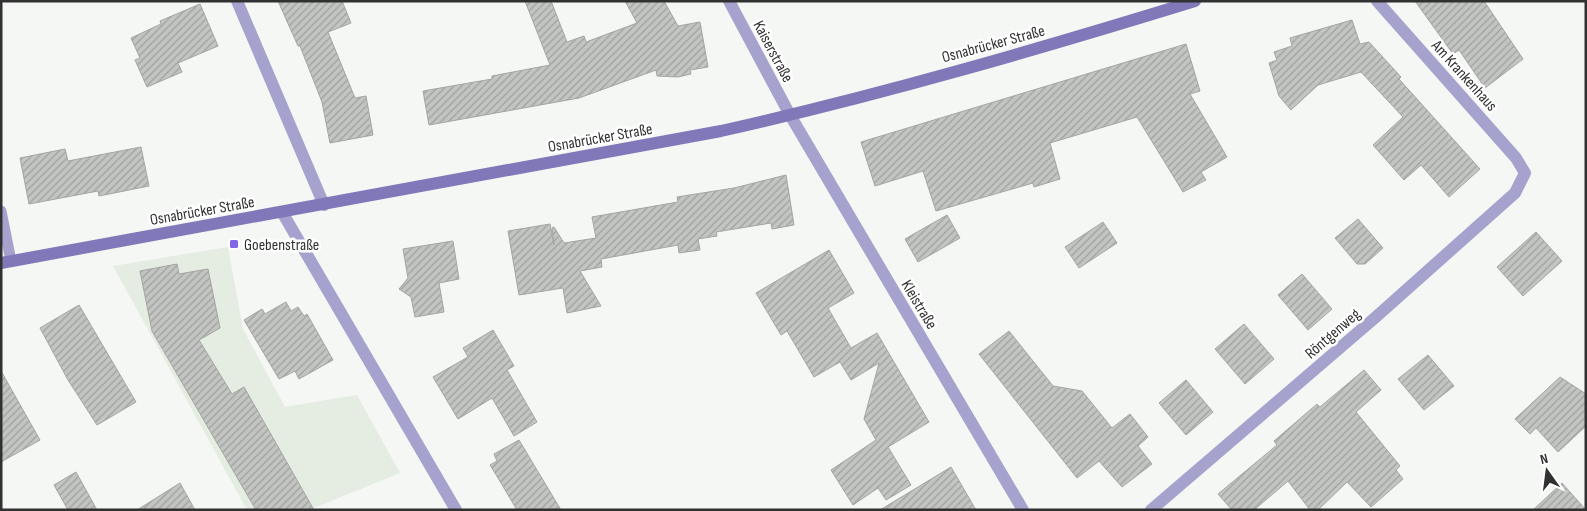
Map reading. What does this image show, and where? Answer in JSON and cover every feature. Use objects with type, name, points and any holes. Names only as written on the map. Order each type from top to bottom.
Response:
[{"type":"street","points":[[237,1],[324,205]]},
{"type":"street","name":"Kaiserstraße","points":[[729,1],[790,115]]},
{"type":"street","name":"Osnabrücker Straße","points":[[6,262],[721,131],[790,115],[1066,40],[1196,1]]},
{"type":"street","name":"Am Krankenhaus","points":[[1377,1],[1516,158],[1525,173]]},
{"type":"street","name":"Kleistraße","points":[[790,115],[1023,510]]},
{"type":"street","name":"Röntgenweg","points":[[1151,510],[1377,316],[1515,192],[1525,173]]},
{"type":"street","points":[[282,212],[456,510]]},
{"type":"lane","points":[[1,212],[6,262]]},
{"type":"shaded area","points":[[228,247],[243,329],[285,407],[357,395],[400,473],[309,510],[247,510],[113,266]]},
{"type":"building","points":[[278,1],[342,1],[351,23],[328,32],[355,98],[366,96],[373,135],[330,143],[322,102],[300,46],[298,46]]},
{"type":"building","points":[[525,1],[551,1],[567,42],[584,36],[586,42],[637,23],[625,1],[664,1],[678,26],[700,22],[708,67],[690,70],[691,74],[678,77],[657,76],[656,70],[579,98],[429,125],[423,91],[492,79],[492,76],[550,65]]},
{"type":"building","points":[[1415,1],[1484,1],[1523,59],[1485,88],[1459,50],[1453,54]]},
{"type":"building","points":[[200,4],[218,46],[178,63],[182,72],[147,87],[135,60],[140,58],[131,38],[161,24],[160,21]]},
{"type":"building","points":[[1352,20],[1360,44],[1369,42],[1401,77],[1399,79],[1480,169],[1449,197],[1421,165],[1404,180],[1373,145],[1403,117],[1361,72],[1318,85],[1291,110],[1279,96],[1269,63],[1277,60],[1274,52],[1292,46],[1290,38]]},
{"type":"building","points":[[1186,44],[1200,91],[1190,94],[1227,157],[1201,172],[1206,180],[1183,192],[1137,117],[1050,143],[1060,179],[1034,187],[1033,183],[936,211],[923,171],[875,186],[861,142]]},
{"type":"building","points":[[141,147],[149,186],[99,196],[98,191],[29,204],[20,158],[65,149],[68,161]]},
{"type":"building","points":[[786,175],[794,225],[772,229],[771,223],[716,232],[717,236],[698,239],[700,250],[679,253],[678,245],[601,259],[602,267],[580,271],[601,306],[567,313],[563,288],[519,295],[508,231],[550,224],[554,245],[552,228],[554,227],[564,243],[596,238],[592,217],[678,202],[677,197],[734,188]]},
{"type":"building","points":[[947,215],[960,238],[918,262],[905,239]]},
{"type":"building","points":[[1358,219],[1383,248],[1365,264],[1357,264],[1335,238]]},
{"type":"building","points":[[1103,222],[1117,243],[1079,268],[1065,247]]},
{"type":"building","points":[[1536,232],[1562,261],[1523,296],[1497,267]]},
{"type":"building","points":[[453,241],[459,279],[439,283],[444,312],[415,317],[411,297],[399,289],[408,278],[403,249]]},
{"type":"building","points":[[829,250],[854,293],[828,308],[851,348],[877,333],[929,422],[888,447],[911,485],[886,500],[878,488],[853,505],[831,470],[876,440],[864,419],[879,363],[851,380],[840,362],[814,377],[787,331],[781,335],[756,293]]},
{"type":"building","points":[[177,264],[179,274],[208,269],[220,328],[199,340],[232,394],[244,387],[314,510],[256,510],[152,331],[140,271]]},
{"type":"building","points":[[1302,274],[1332,309],[1308,330],[1278,295]]},
{"type":"building","points":[[286,302],[291,311],[298,307],[304,316],[307,314],[333,360],[299,379],[295,371],[279,379],[244,320],[262,309],[265,314]]},
{"type":"building","points":[[79,305],[136,402],[97,425],[68,380],[40,328]]},
{"type":"building","points":[[1244,324],[1274,359],[1245,384],[1215,349]]},
{"type":"building","points":[[493,330],[514,366],[507,370],[537,422],[514,436],[492,398],[458,419],[433,377],[468,357],[463,348]]},
{"type":"building","points":[[1009,331],[1053,386],[1082,391],[1112,428],[1130,414],[1148,437],[1138,446],[1152,464],[1122,487],[1099,461],[1077,478],[979,354]]},
{"type":"building","points":[[1428,355],[1454,386],[1424,410],[1398,379]]},
{"type":"building","points":[[1364,370],[1381,390],[1356,412],[1400,466],[1396,470],[1403,479],[1371,507],[1347,482],[1318,510],[1310,510],[1288,481],[1254,510],[1232,510],[1218,494],[1277,445],[1274,441],[1317,404],[1320,407]]},
{"type":"building","points":[[1,371],[40,440],[1,462]]},
{"type":"building","points":[[1560,377],[1586,394],[1586,426],[1558,452],[1536,428],[1530,434],[1515,419]]},
{"type":"building","points":[[1186,380],[1213,412],[1186,435],[1159,403]]},
{"type":"building","points":[[519,440],[561,510],[517,510],[490,465],[497,461],[494,454]]},
{"type":"building","points":[[951,467],[976,510],[880,510]]},
{"type":"building","points":[[76,472],[97,510],[68,510],[54,485]]},
{"type":"building","points":[[180,483],[195,510],[137,510]]},
{"type":"building","points":[[1562,483],[1586,510],[1533,510]]},
{"type":"place","name":"Goebenstraße","points":[[234,244]]}]
